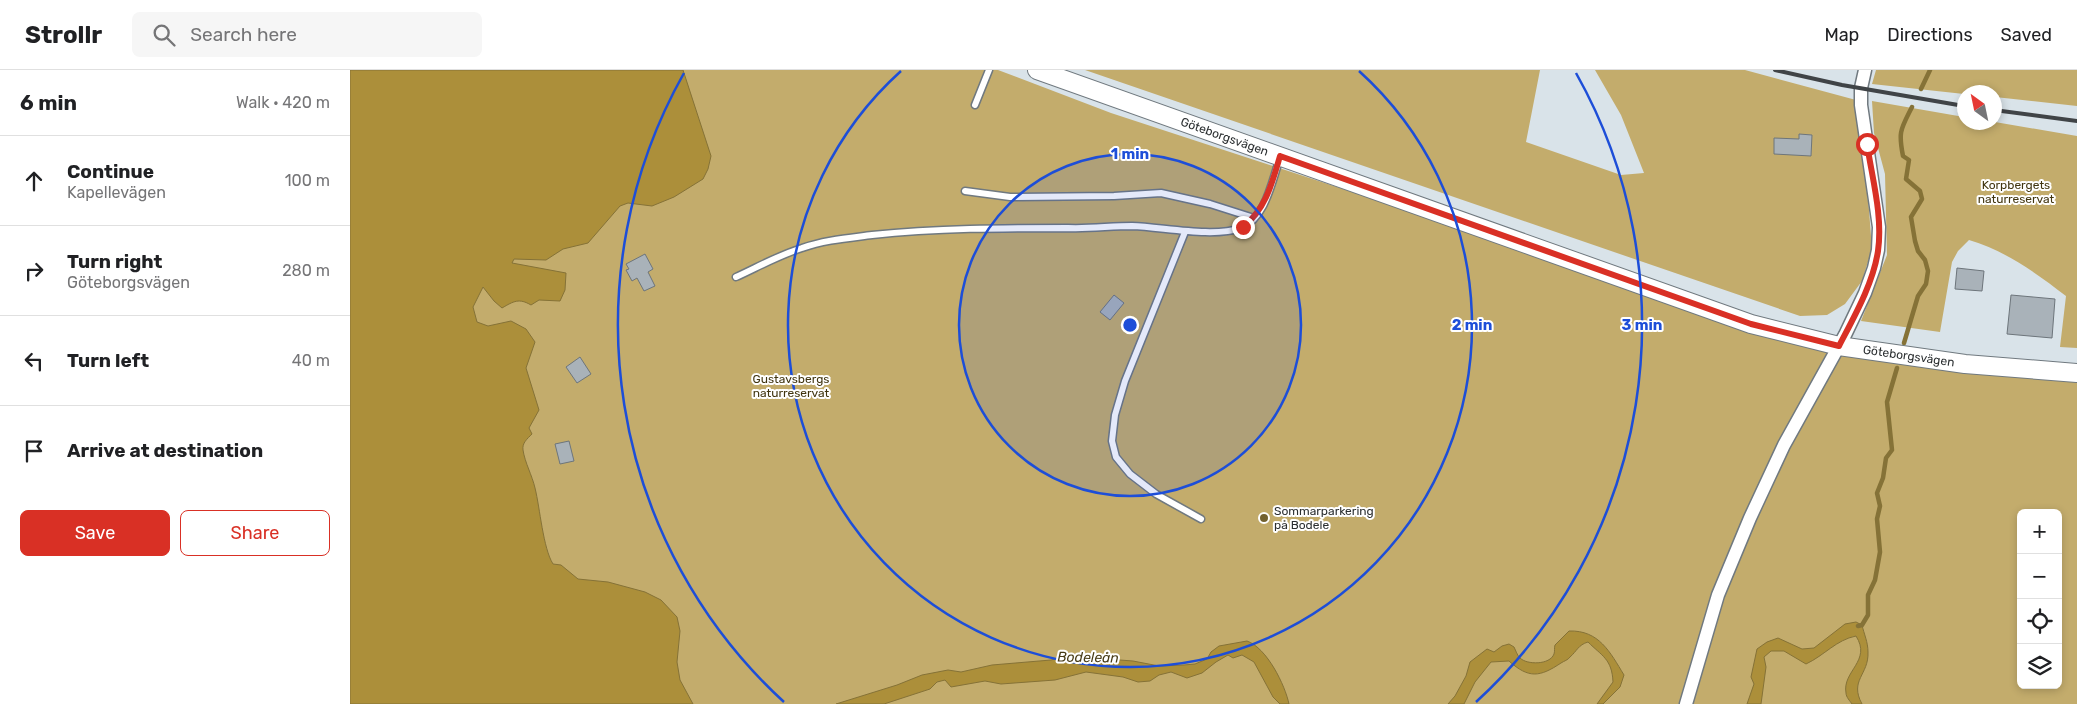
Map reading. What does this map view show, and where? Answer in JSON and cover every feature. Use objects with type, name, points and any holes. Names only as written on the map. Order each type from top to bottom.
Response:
[{"type":"street","name":"Göteborgsvägen","points":[[1037,70],[1733,318],[1839,346],[1966,364],[2077,374]]},
{"type":"street","points":[[1686,704],[1718,595],[1750,518],[1784,445],[1839,346],[1865,293],[1874,268],[1878,250],[1879,227],[1860,104],[1865,70]]},
{"type":"lane","points":[[975,105],[989,70]]},
{"type":"lane","points":[[736,277],[803,247],[850,238],[907,231],[1132,226],[1173,229],[1185,232],[1228,231],[1243,227],[1254,218],[1264,204],[1280,156]]},
{"type":"lane","points":[[965,190],[1010,197],[1114,196],[1161,193],[1210,204],[1254,218]]},
{"type":"lane","points":[[1185,232],[1125,381],[1115,415],[1112,441],[1116,457],[1130,474],[1156,494],[1201,519]]},
{"type":"green space","name":"Gustavsbergs naturreservat","points":[[350,70],[998,70],[1111,113],[1807,341],[2077,373],[2077,704],[350,704]]},
{"type":"green space","points":[[1085,70],[1540,70],[1526,142],[1621,175],[1644,173],[1621,115],[1595,70],[1745,70],[1856,100],[1872,249],[1862,281],[1845,304],[1827,315],[1800,316]]},
{"type":"green space","points":[[1876,70],[2077,70],[2077,106],[2002,98],[2002,85],[1957,85],[1957,93],[1872,84]]},
{"type":"green space","name":"Korpbergets naturreservat","points":[[1872,101],[1957,116],[1957,130],[2002,130],[2002,123],[2077,136],[2077,348],[2060,347],[2066,296],[2008,256],[1969,240],[1958,251],[1952,262],[1940,332],[1861,321],[1887,255],[1885,174],[1874,133]]},
{"type":"shaded area","points":[[350,70],[683,70],[711,156],[703,179],[674,197],[652,206],[628,203],[620,206],[588,243],[563,249],[546,260],[514,259],[512,263],[566,273],[565,290],[560,301],[539,300],[531,305],[516,301],[502,308],[483,287],[473,307],[477,322],[488,326],[511,321],[526,329],[535,342],[526,368],[539,410],[529,428],[532,434],[524,443],[523,450],[535,488],[542,527],[553,564],[561,565],[578,579],[608,582],[645,592],[661,600],[677,617],[680,631],[677,662],[680,680],[693,704],[350,704]]},
{"type":"shaded area","points":[[1856,622],[1862,625],[1868,648],[1866,666],[1858,683],[1862,704],[1852,704],[1846,693],[1848,678],[1861,652],[1856,636],[1836,644],[1806,664],[1784,651],[1771,651],[1764,657],[1766,667],[1761,704],[1747,704],[1754,684],[1751,677],[1757,649],[1767,642],[1778,638],[1802,649],[1814,648],[1845,624]]},
{"type":"shaded area","points":[[1569,631],[1588,634],[1596,638],[1614,658],[1624,675],[1620,687],[1603,704],[1597,704],[1613,682],[1611,668],[1588,642],[1580,646],[1567,660],[1541,673],[1535,674],[1523,671],[1509,661],[1491,662],[1475,682],[1464,704],[1448,704],[1455,696],[1466,676],[1470,662],[1487,649],[1494,652],[1502,646],[1509,644],[1514,647],[1518,656],[1523,660],[1533,663],[1543,662],[1552,658],[1555,645]]},
{"type":"shaded area","name":"Bodeleån","points":[[1247,641],[1261,651],[1274,668],[1284,687],[1289,704],[1280,704],[1273,697],[1254,662],[1242,655],[1233,658],[1228,655],[1202,673],[1187,678],[1171,672],[1159,675],[1150,681],[1138,682],[1123,677],[1086,672],[1055,680],[1001,684],[985,681],[951,687],[945,680],[937,682],[930,689],[884,704],[836,704],[922,675],[948,670],[961,672],[992,665],[1051,660],[1067,656],[1133,661],[1159,666],[1195,664],[1207,659],[1211,652],[1219,646]]},
{"type":"building","points":[[1799,134],[1812,135],[1811,156],[1774,154],[1774,138],[1799,139]]},
{"type":"building","points":[[645,254],[653,269],[648,272],[655,286],[644,291],[637,278],[632,281],[626,270],[629,269],[626,264]]},
{"type":"building","points":[[1957,268],[1984,271],[1982,291],[1955,289]]},
{"type":"building","points":[[1114,295],[1124,303],[1110,320],[1100,312]]},
{"type":"building","points":[[2011,295],[2055,299],[2052,338],[2007,334]]},
{"type":"building","points":[[580,357],[591,374],[577,383],[566,367]]},
{"type":"building","points":[[569,441],[574,461],[560,464],[555,444]]},
{"type":"waterway","points":[[1921,89],[1930,70]]},
{"type":"waterway","points":[[1904,343],[1918,296],[1926,284],[1928,271],[1925,260],[1918,251],[1911,217],[1922,199],[1920,191],[1906,179],[1909,160],[1903,156],[1901,141],[1903,126],[1912,107]]},
{"type":"waterway","points":[[1858,626],[1862,625],[1868,615],[1868,595],[1875,580],[1880,552],[1877,519],[1880,506],[1877,493],[1883,478],[1886,458],[1892,450],[1887,402],[1897,368]]},
{"type":"railway","points":[[1775,70],[1842,85],[1957,105]]},
{"type":"railway","points":[[2002,111],[2077,121]]},
{"type":"place","name":"Sommarparkering på Bodele","points":[[1264,518]]},
{"type":"route","points":[[1243,227],[1254,218],[1264,204],[1280,156],[1751,324],[1839,346],[1865,293],[1878,250],[1879,227],[1867,144]]}]
